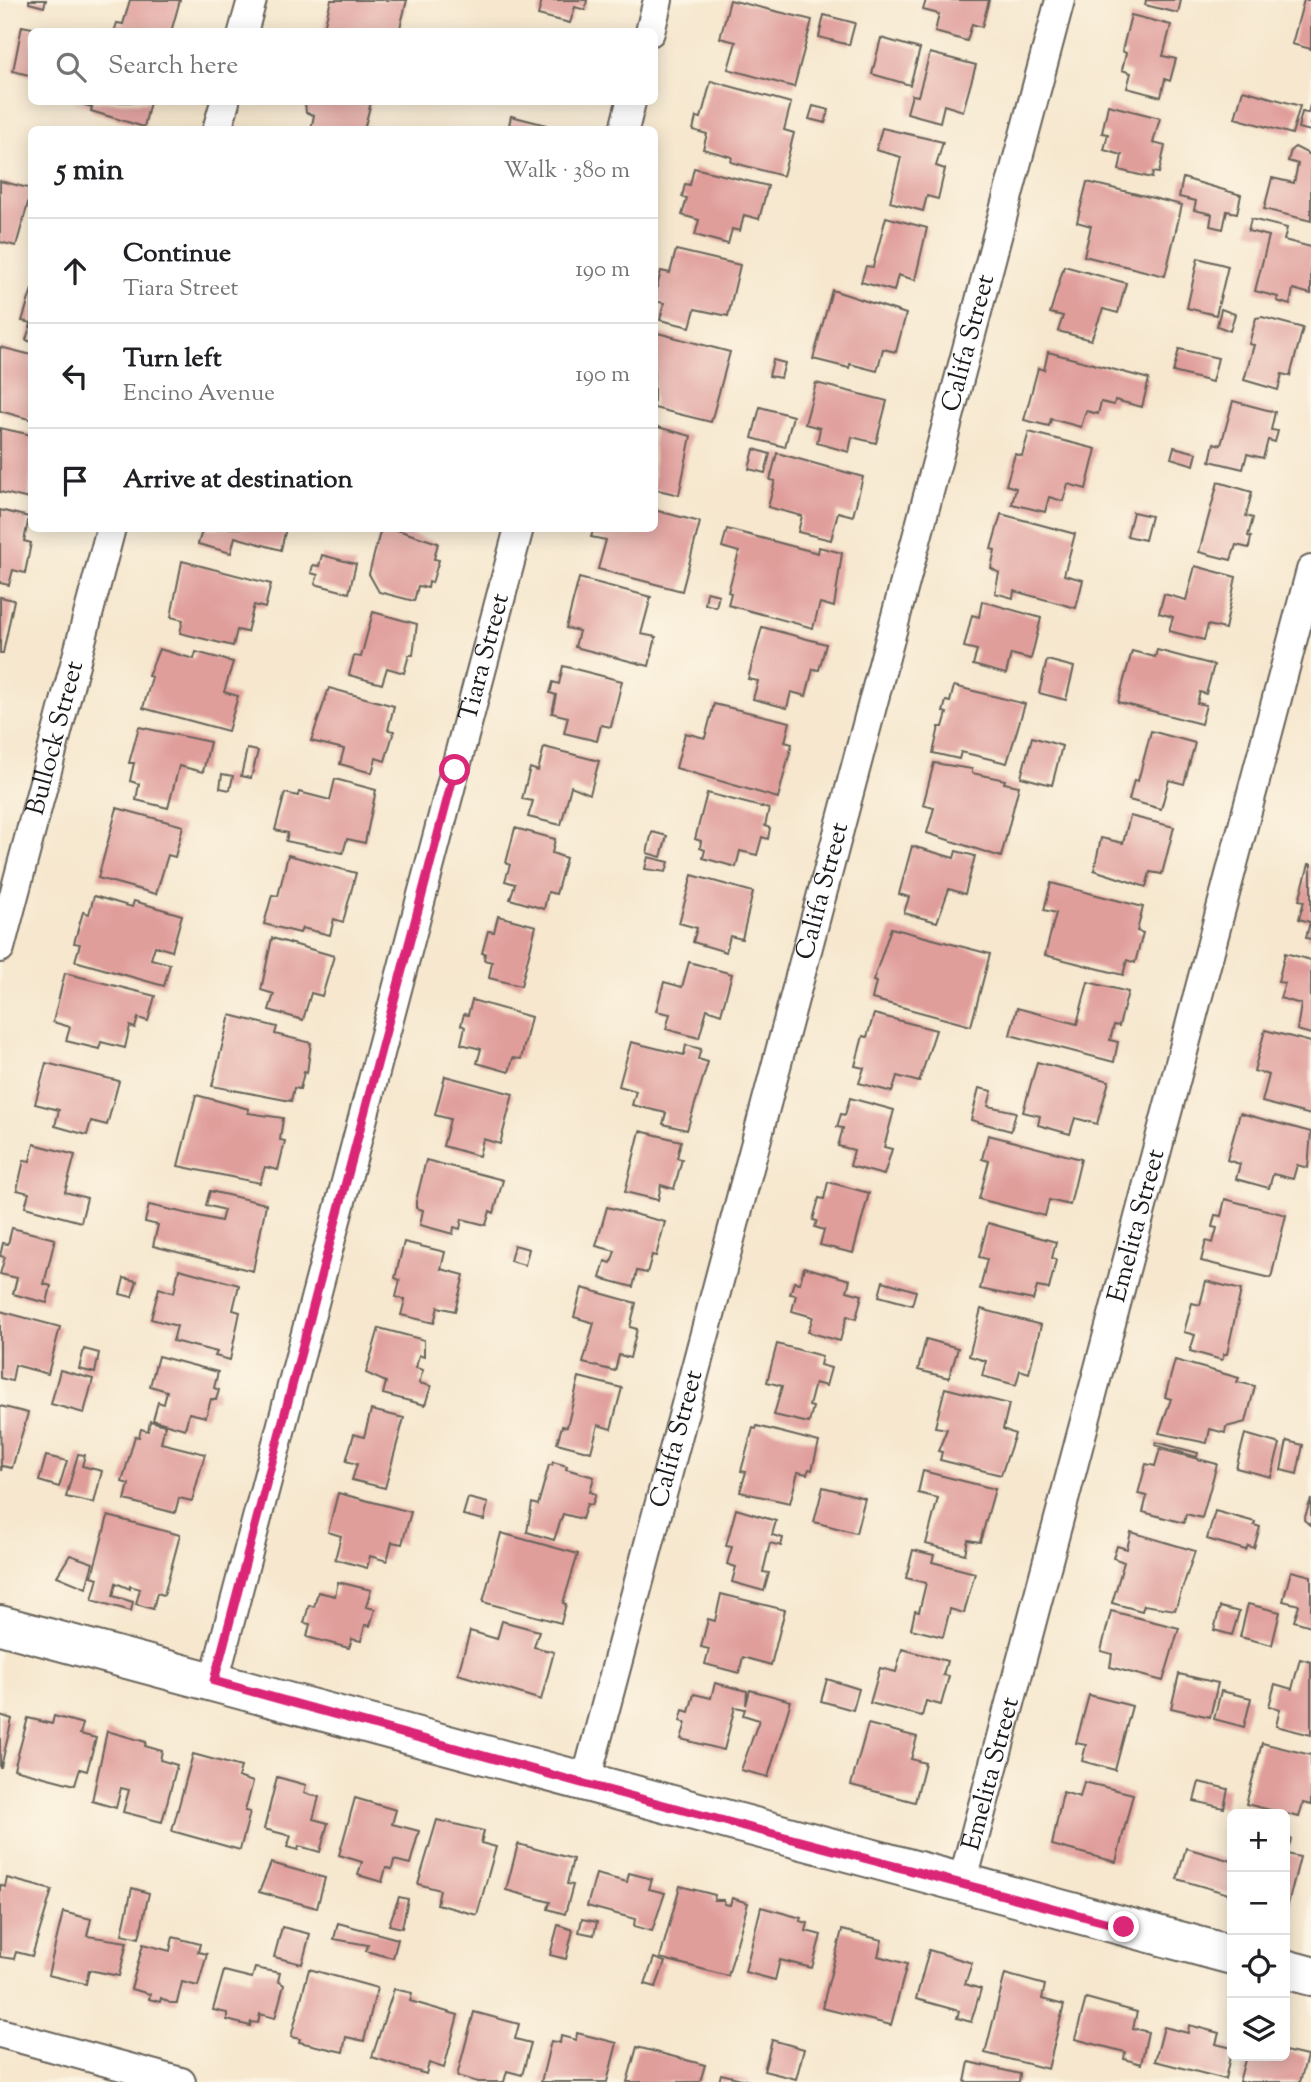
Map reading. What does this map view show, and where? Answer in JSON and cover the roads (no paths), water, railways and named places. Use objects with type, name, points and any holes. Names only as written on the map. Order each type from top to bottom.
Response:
[{"type":"street","points":[[244,28],[252,0]]},
{"type":"street","points":[[651,28],[658,0]]},
{"type":"street","name":"Califa Street","points":[[585,1784],[1060,0]]},
{"type":"street","points":[[218,126],[224,105]]},
{"type":"street","points":[[625,126],[630,105]]},
{"type":"street","name":"Bullock Street","points":[[0,948],[110,532]]},
{"type":"street","name":"Tiara Street","points":[[214,1681],[518,532]]},
{"type":"street","name":"Emelita Street","points":[[962,1884],[1311,570]]},
{"type":"street","points":[[0,1625],[585,1784],[1227,1954]]},
{"type":"street","points":[[1290,1970],[1311,1976]]},
{"type":"street","points":[[0,2033],[181,2082]]}]
